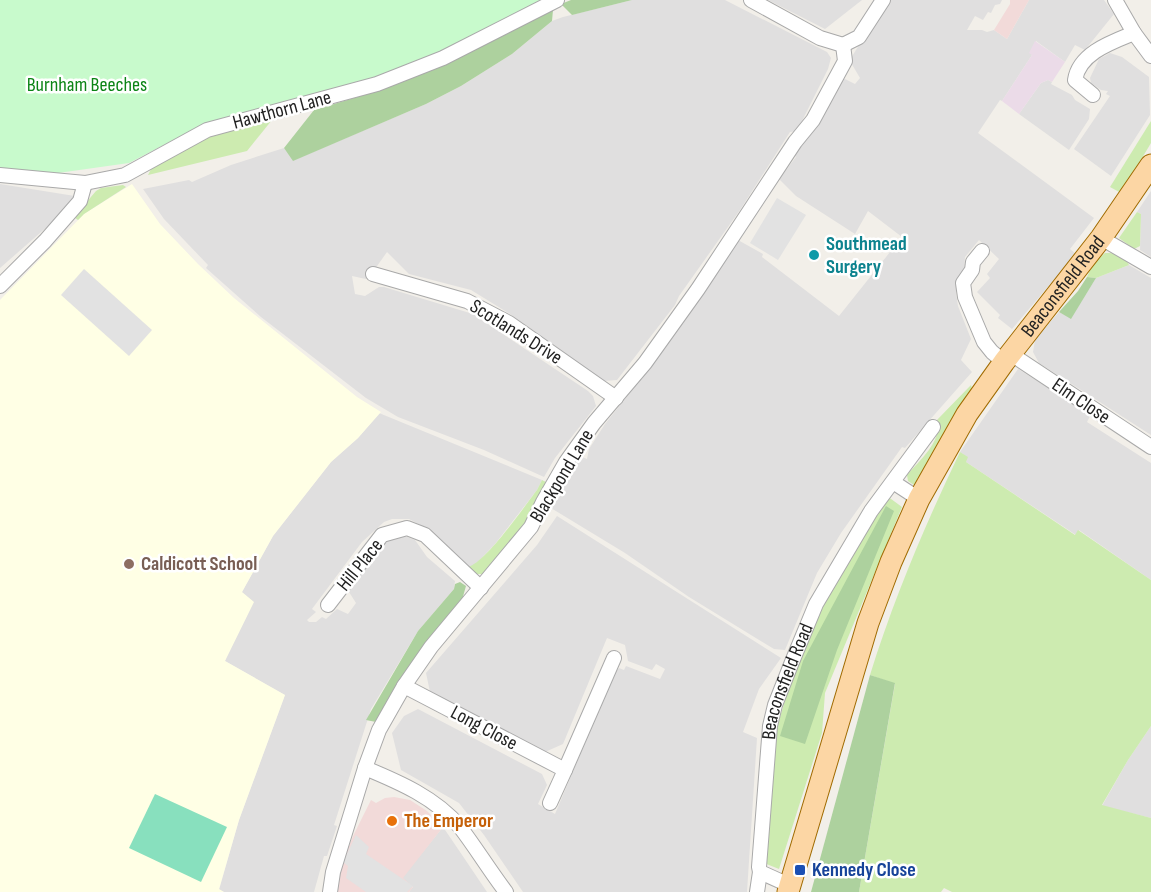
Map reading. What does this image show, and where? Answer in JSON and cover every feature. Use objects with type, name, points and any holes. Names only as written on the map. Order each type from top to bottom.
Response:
[{"type":"main road","name":"Beaconsfield Road","points":[[790,889],[868,623],[891,562],[919,499],[967,414],[1007,358],[1101,238],[1151,165]]},
{"type":"street","name":"Hawthorn Lane","points":[[0,175],[85,183],[125,175],[207,130],[333,98],[388,80],[443,58],[557,0]]},
{"type":"street","points":[[751,0],[820,38],[843,45],[859,37],[883,0]]},
{"type":"street","points":[[1114,0],[1151,56]]},
{"type":"street","points":[[1093,94],[1075,80],[1076,74],[1088,57],[1109,43],[1134,33]]},
{"type":"street","name":"Blackpond Lane","points":[[330,892],[333,872],[365,768],[379,730],[404,686],[430,647],[531,527],[566,462],[594,423],[645,363],[698,289],[795,142],[813,120],[845,61],[843,45]]},
{"type":"street","points":[[0,286],[45,241],[80,201],[85,183]]},
{"type":"street","points":[[1101,238],[1151,267]]},
{"type":"street","points":[[982,251],[973,262],[972,270],[963,283],[965,297],[984,342],[992,352],[1007,358]]},
{"type":"street","name":"Scotlands Drive","points":[[373,274],[467,301],[509,323],[616,398]]},
{"type":"street","name":"Elm Close","points":[[1007,358],[1151,447]]},
{"type":"street","name":"Beaconsfield Road","points":[[790,889],[760,872],[759,867],[770,726],[775,705],[816,604],[871,511],[933,427]]},
{"type":"street","points":[[893,482],[919,499]]},
{"type":"street","name":"Hill Place","points":[[328,605],[382,535],[407,528],[425,535],[482,588]]},
{"type":"street","points":[[550,803],[614,658]]},
{"type":"street","name":"Long Close","points":[[404,686],[565,770]]},
{"type":"street","points":[[365,768],[393,779],[431,800],[459,826],[506,892]]},
{"type":"street","points":[[757,892],[760,872]]},
{"type":"shaded area","points":[[632,0],[725,0],[827,52],[831,58],[828,69],[797,131],[790,132],[675,305],[617,380],[604,381],[510,314],[471,290],[409,274],[387,252],[366,279],[352,276],[355,294],[365,296],[379,287],[384,287],[473,314],[593,396],[596,406],[555,458],[544,477],[484,450],[398,417],[366,398],[261,317],[206,268],[208,265],[164,219],[143,189],[189,180],[192,182],[231,165],[284,148],[294,160],[426,104],[461,86],[512,54],[552,21]]},
{"type":"shaded area","points":[[768,0],[862,0],[825,29]]},
{"type":"shaded area","points":[[887,0],[1002,0],[1000,4],[995,5],[991,13],[988,12],[983,20],[975,16],[967,30],[987,32],[994,30],[1007,39],[1029,0],[1104,0],[1114,14],[1085,50],[1075,45],[1065,62],[1036,41],[1032,55],[978,133],[1094,218],[1070,249],[1076,254],[1012,329],[998,318],[1000,315],[977,292],[990,278],[987,274],[999,259],[979,240],[965,257],[964,271],[958,282],[956,293],[958,306],[971,339],[961,360],[972,372],[905,448],[902,447],[841,533],[817,573],[785,650],[774,649],[546,505],[580,456],[587,459],[589,449],[605,424],[652,365],[738,240],[763,254],[762,257],[839,316],[902,237],[868,211],[855,234],[796,196],[779,179],[796,157],[794,155],[843,78],[855,84],[860,78],[850,61],[851,58]]},
{"type":"shaded area","points":[[1010,0],[1029,0],[1007,39],[994,30],[1010,4]]},
{"type":"shaded area","points":[[1035,41],[1065,62],[1052,82],[1048,80],[1041,83],[1019,114],[1002,101],[1032,55],[1029,53]]},
{"type":"shaded area","points":[[1110,53],[1122,57],[1149,77],[1150,115],[1111,176],[1074,149],[1110,96],[1106,94],[1108,91],[1101,90],[1091,83],[1090,78],[1099,59]]},
{"type":"shaded area","points":[[1048,80],[1090,109],[1089,119],[1069,150],[1019,114],[1041,83]]},
{"type":"shaded area","points":[[0,184],[81,197],[0,268]]},
{"type":"shaded area","name":"Caldicott School","points":[[132,184],[160,224],[234,298],[357,397],[381,412],[358,438],[331,462],[273,536],[242,592],[254,602],[225,661],[285,695],[239,820],[219,889],[224,892],[0,892],[0,300],[84,214]]},
{"type":"shaded area","points":[[1151,191],[1151,257],[1140,250],[1141,214],[1137,212]]},
{"type":"shaded area","points":[[777,198],[806,215],[778,260],[750,243]]},
{"type":"shaded area","points":[[1129,265],[1151,278],[1151,435],[1039,363],[1033,352],[1035,340],[1059,312],[1071,318],[1096,278]]},
{"type":"shaded area","points":[[84,269],[152,330],[129,356],[61,295]]},
{"type":"shaded area","points":[[1018,369],[1091,414],[1087,422],[1151,463],[1151,580],[1079,530],[1076,535],[966,462],[967,457],[960,452]]},
{"type":"shaded area","points":[[379,413],[542,480],[537,490],[495,544],[474,566],[468,567],[426,528],[409,519],[392,519],[384,522],[362,542],[312,609],[316,612],[307,620],[309,622],[316,622],[322,617],[326,619],[337,609],[348,614],[356,603],[349,592],[350,589],[391,538],[405,536],[415,540],[427,557],[455,581],[454,589],[418,631],[371,709],[334,825],[337,826],[327,856],[324,856],[314,892],[224,892],[219,890],[239,820],[285,695],[225,661],[242,592],[273,536],[331,462],[358,438]]},
{"type":"shaded area","points":[[557,516],[781,658],[759,689],[743,732],[757,738],[747,892],[523,892],[459,803],[401,770],[392,733],[404,716],[418,709],[542,774],[547,785],[538,804],[555,814],[614,674],[619,668],[624,670],[626,666],[660,679],[665,669],[656,664],[652,670],[628,661],[625,645],[607,638],[563,744],[545,752],[430,692],[426,673],[537,545]]},
{"type":"shaded area","points":[[1151,726],[1151,818],[1102,806],[1128,760]]},
{"type":"shaded area","points":[[385,798],[410,800],[427,811],[443,827],[403,878],[413,887],[409,892],[333,892],[335,880],[354,834],[371,800],[376,803]]},
{"type":"shaded area","points":[[443,827],[487,892],[409,892],[413,887],[402,878]]},
{"type":"shaded area","points":[[356,835],[369,847],[366,854],[413,886],[407,892],[366,892],[346,878],[348,866],[343,862]]},
{"type":"green space","name":"Burnham Beeches","points":[[0,0],[546,0],[419,63],[356,86],[200,126],[129,163],[58,173],[0,169]]},
{"type":"green space","points":[[571,0],[632,0],[572,15],[561,4]]},
{"type":"green space","points":[[553,10],[552,21],[512,54],[461,86],[426,104],[293,161],[284,148],[314,110],[374,92],[424,72]]},
{"type":"green space","points":[[272,120],[247,151],[148,175],[152,167],[203,138]]},
{"type":"green space","points":[[1151,121],[1151,143],[1121,193],[1110,187]]},
{"type":"green space","points":[[123,185],[126,187],[78,220],[74,217],[96,191],[101,188]]},
{"type":"green space","points":[[1137,212],[1141,214],[1140,246],[1134,249],[1119,238]]},
{"type":"green space","points":[[1105,253],[1125,258],[1129,265],[1096,278],[1087,277],[1093,263]]},
{"type":"green space","points":[[1087,277],[1096,278],[1071,319],[1059,312]]},
{"type":"green space","points":[[971,385],[973,392],[921,481],[914,485],[908,481],[907,475],[933,443],[937,435],[937,420]]},
{"type":"green space","points":[[960,452],[968,457],[966,462],[1075,535],[1078,530],[1151,580],[1151,726],[1102,805],[1151,818],[1151,892],[952,892],[944,888],[941,892],[859,892],[895,684],[870,675],[911,562]]},
{"type":"green space","points":[[542,480],[548,483],[529,519],[484,574],[475,574],[468,567],[476,563],[494,545],[537,490]]},
{"type":"green space","points":[[887,496],[902,507],[825,693],[822,733],[779,869],[764,863],[775,734],[797,660],[841,570]]},
{"type":"green space","points":[[886,506],[894,511],[837,650],[805,744],[780,736],[803,661]]},
{"type":"green space","points":[[460,582],[466,586],[462,600],[376,722],[366,720],[418,631],[454,589],[455,584]]},
{"type":"green space","points":[[870,675],[895,683],[859,892],[811,892]]},
{"type":"green space","points":[[155,794],[227,827],[201,882],[129,848]]},
{"type":"place","name":"Southmead Surgery","points":[[814,255]]},
{"type":"place","name":"Caldicott School","points":[[129,564]]},
{"type":"place","name":"The Emperor","points":[[392,821]]},
{"type":"place","name":"Kennedy Close","points":[[800,870]]}]
